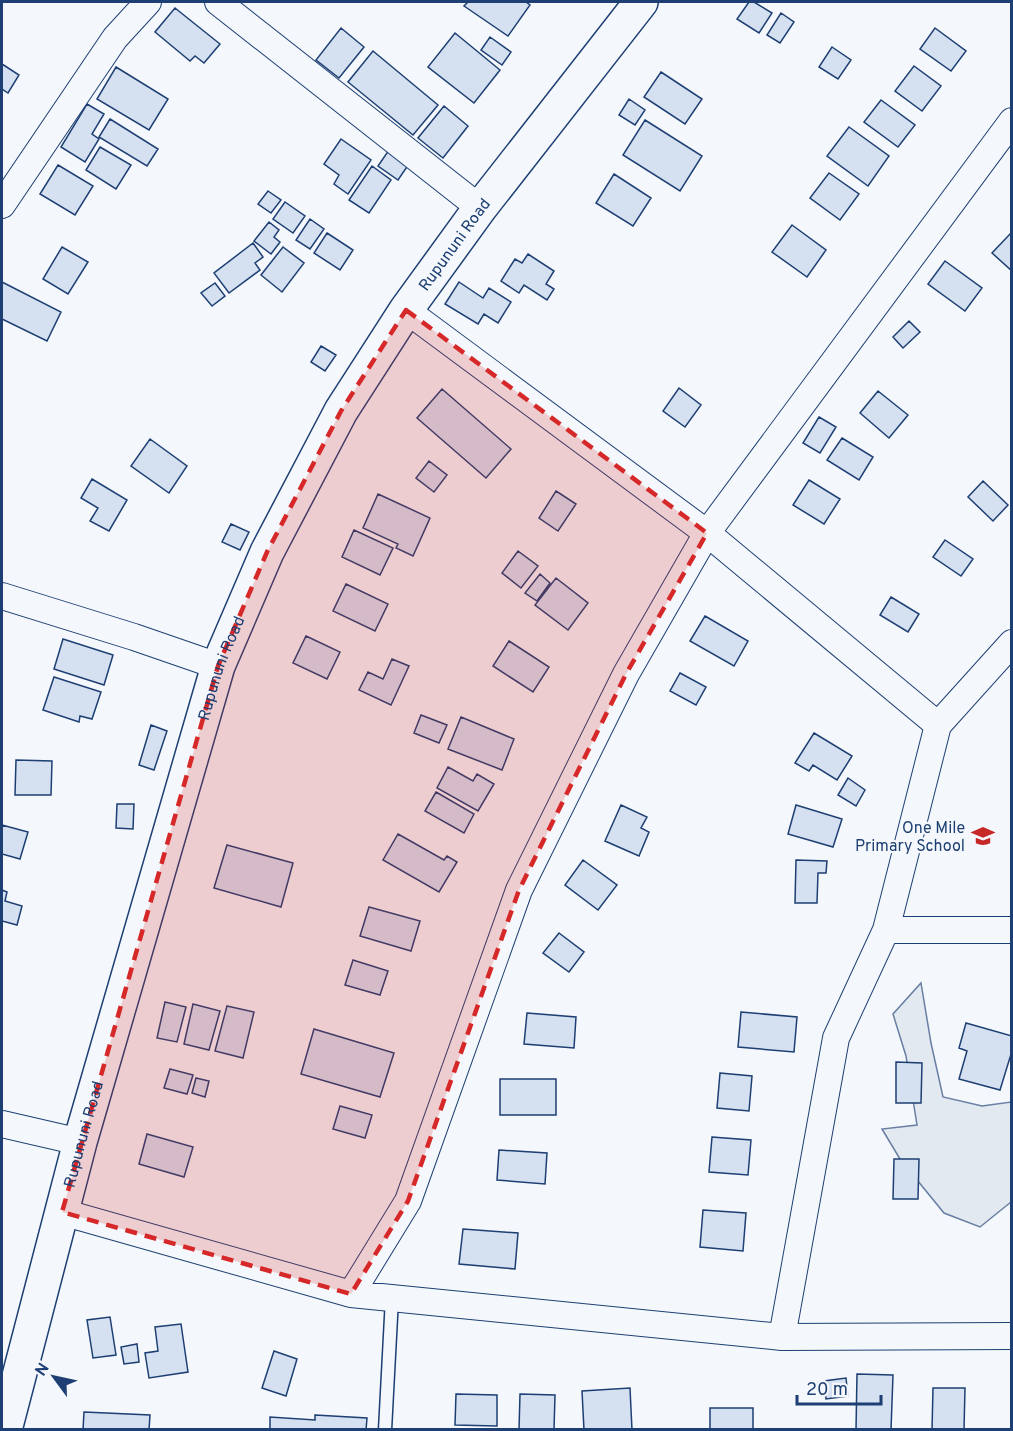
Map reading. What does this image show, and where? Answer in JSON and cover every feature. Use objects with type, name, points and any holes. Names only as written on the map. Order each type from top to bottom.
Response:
[{"type":"main road","name":"Rupununi Road","points":[[5,1430],[80,1142],[218,666],[267,552],[341,411],[406,310],[480,208],[641,2]]},
{"type":"street","points":[[2,206],[115,38],[148,2]]},
{"type":"street","points":[[218,2],[480,208]]},
{"type":"street","points":[[351,1294],[408,1202],[519,890],[626,674],[707,533],[1011,121]]},
{"type":"street","points":[[406,310],[707,533],[938,725]]},
{"type":"street","points":[[2,596],[218,666]]},
{"type":"street","points":[[782,1337],[836,1038],[886,930],[938,725],[1011,643]]},
{"type":"street","points":[[886,930],[1011,930]]},
{"type":"street","points":[[2,1124],[80,1142]]},
{"type":"street","points":[[62,1212],[351,1294],[782,1337],[1011,1336]]},
{"type":"lane","points":[[385,1430],[392,1298]]},
{"type":"highlighted area","points":[[406,310],[707,533],[626,674],[519,890],[408,1201],[351,1294],[62,1212],[218,666],[267,552],[341,411]]},
{"type":"shaded area","points":[[921,983],[943,1097],[982,1106],[1011,1102],[1011,1202],[980,1227],[944,1213],[900,1159],[882,1129],[917,1125],[906,1056],[893,1014]]},
{"type":"building","points":[[468,2],[526,2],[530,5],[508,36],[464,6]]},
{"type":"building","points":[[749,2],[754,2],[772,13],[759,33],[737,19]]},
{"type":"building","points":[[175,8],[220,44],[204,63],[195,56],[190,61],[155,32]]},
{"type":"building","points":[[781,13],[794,22],[780,43],[767,35]]},
{"type":"building","points":[[341,28],[364,47],[339,78],[316,60]]},
{"type":"building","points":[[935,28],[966,51],[951,71],[920,49]]},
{"type":"building","points":[[455,33],[500,70],[474,103],[428,67]]},
{"type":"building","points":[[490,37],[511,52],[502,65],[481,50]]},
{"type":"building","points":[[832,47],[851,60],[838,79],[819,67]]},
{"type":"building","points":[[373,51],[438,105],[413,135],[348,82]]},
{"type":"building","points":[[2,64],[19,75],[8,93],[2,89]]},
{"type":"building","points":[[914,66],[941,86],[922,111],[895,91]]},
{"type":"building","points":[[116,67],[168,99],[149,130],[97,99]]},
{"type":"building","points":[[661,72],[702,99],[685,124],[644,97]]},
{"type":"building","points":[[629,99],[645,110],[635,125],[619,115]]},
{"type":"building","points":[[881,100],[915,125],[898,147],[864,122]]},
{"type":"building","points":[[87,104],[104,114],[92,134],[99,139],[85,162],[61,147]]},
{"type":"building","points":[[444,106],[468,126],[443,158],[418,138]]},
{"type":"building","points":[[110,119],[158,149],[147,166],[99,137]]},
{"type":"building","points":[[645,120],[702,156],[680,191],[623,155]]},
{"type":"building","points":[[849,127],[889,156],[868,186],[827,156]]},
{"type":"building","points":[[341,139],[371,160],[348,194],[334,184],[339,175],[324,164]]},
{"type":"building","points":[[100,147],[131,165],[116,189],[86,170]]},
{"type":"building","points":[[391,147],[411,161],[398,180],[378,166]]},
{"type":"building","points":[[58,165],[93,186],[75,215],[40,194]]},
{"type":"building","points":[[372,166],[391,180],[369,213],[349,200]]},
{"type":"building","points":[[829,173],[859,194],[840,220],[810,198]]},
{"type":"building","points":[[614,174],[651,198],[633,226],[596,203]]},
{"type":"building","points":[[268,191],[281,200],[271,213],[258,204]]},
{"type":"building","points":[[285,202],[305,216],[293,233],[273,219]]},
{"type":"building","points":[[310,219],[324,229],[310,249],[296,240]]},
{"type":"building","points":[[269,222],[279,230],[274,237],[280,242],[271,254],[254,241]]},
{"type":"building","points":[[792,225],[826,250],[807,277],[772,252]]},
{"type":"building","points":[[327,233],[353,250],[340,270],[314,253]]},
{"type":"building","points":[[1010,234],[1012,236],[1012,271],[992,253]]},
{"type":"building","points":[[253,243],[263,257],[255,263],[260,270],[229,293],[214,273]]},
{"type":"building","points":[[62,247],[88,262],[68,294],[43,279]]},
{"type":"building","points":[[283,247],[304,263],[282,292],[261,275]]},
{"type":"building","points":[[528,254],[554,271],[546,284],[554,289],[547,300],[524,285],[519,293],[501,281],[515,259],[522,263]]},
{"type":"building","points":[[945,261],[982,288],[965,311],[928,284]]},
{"type":"building","points":[[2,282],[61,312],[47,341],[2,319]]},
{"type":"building","points":[[459,282],[483,298],[489,288],[511,302],[498,323],[484,314],[478,324],[445,304]]},
{"type":"building","points":[[215,283],[225,296],[212,306],[201,293]]},
{"type":"building","points":[[909,321],[920,332],[903,348],[893,337]]},
{"type":"building","points":[[321,346],[336,355],[325,371],[311,362]]},
{"type":"building","points":[[679,388],[701,405],[685,427],[663,411]]},
{"type":"building","points":[[442,389],[511,449],[486,478],[417,418]]},
{"type":"building","points":[[878,391],[908,415],[889,438],[860,413]]},
{"type":"building","points":[[819,417],[836,427],[820,453],[803,443]]},
{"type":"building","points":[[842,438],[873,457],[859,480],[827,460]]},
{"type":"building","points":[[150,439],[187,466],[169,493],[131,466]]},
{"type":"building","points":[[429,461],[447,475],[434,492],[416,478]]},
{"type":"building","points":[[92,479],[127,500],[109,531],[90,521],[98,508],[81,498]]},
{"type":"building","points":[[809,480],[840,499],[824,524],[793,505]]},
{"type":"building","points":[[983,481],[1008,505],[993,521],[968,497]]},
{"type":"building","points":[[556,491],[576,504],[558,531],[539,518]]},
{"type":"building","points":[[378,494],[430,518],[413,556],[396,548],[398,544],[363,528]]},
{"type":"building","points":[[231,524],[249,532],[240,550],[222,542]]},
{"type":"building","points":[[354,530],[393,548],[380,575],[342,557]]},
{"type":"building","points":[[945,540],[973,559],[961,576],[933,557]]},
{"type":"building","points":[[518,551],[538,566],[521,588],[502,573]]},
{"type":"building","points":[[540,574],[550,583],[537,601],[525,593]]},
{"type":"building","points":[[556,578],[588,603],[568,630],[535,605]]},
{"type":"building","points":[[346,584],[388,604],[375,631],[333,611]]},
{"type":"building","points":[[891,597],[919,614],[908,632],[880,615]]},
{"type":"building","points":[[705,616],[748,641],[734,666],[690,641]]},
{"type":"building","points":[[306,636],[340,652],[327,679],[293,663]]},
{"type":"building","points":[[63,639],[113,655],[104,685],[54,669]]},
{"type":"building","points":[[509,641],[549,667],[533,692],[493,666]]},
{"type":"building","points":[[392,659],[409,666],[391,705],[359,690],[368,672],[383,679]]},
{"type":"building","points":[[680,673],[706,687],[696,705],[670,691]]},
{"type":"building","points":[[54,677],[101,692],[92,719],[80,716],[79,722],[43,710]]},
{"type":"building","points":[[421,715],[447,725],[439,743],[414,733]]},
{"type":"building","points":[[461,717],[514,739],[502,770],[448,749]]},
{"type":"building","points":[[151,725],[167,731],[154,770],[139,765]]},
{"type":"building","points":[[814,733],[852,756],[837,780],[813,765],[809,771],[795,763]]},
{"type":"building","points":[[16,760],[52,761],[51,795],[15,795]]},
{"type":"building","points":[[448,767],[473,781],[477,774],[494,784],[478,811],[437,788]]},
{"type":"building","points":[[848,778],[865,790],[856,806],[838,795]]},
{"type":"building","points":[[436,792],[474,814],[464,833],[425,811]]},
{"type":"building","points":[[117,804],[134,804],[133,829],[116,828]]},
{"type":"building","points":[[621,805],[647,817],[641,828],[649,832],[639,856],[605,841]]},
{"type":"building","points":[[796,805],[842,819],[833,847],[788,834]]},
{"type":"building","points":[[2,825],[28,832],[20,859],[2,854]]},
{"type":"building","points":[[398,834],[444,860],[447,856],[457,862],[439,892],[383,860]]},
{"type":"building","points":[[227,845],[293,863],[281,907],[214,888]]},
{"type":"building","points":[[583,860],[617,885],[598,910],[565,885]]},
{"type":"building","points":[[796,860],[827,861],[826,873],[818,873],[817,903],[795,903]]},
{"type":"building","points":[[2,890],[7,892],[5,901],[22,906],[17,925],[2,921]]},
{"type":"building","points":[[369,907],[420,921],[411,951],[360,936]]},
{"type":"building","points":[[559,933],[584,952],[569,972],[543,953]]},
{"type":"building","points":[[353,960],[388,971],[380,995],[345,985]]},
{"type":"building","points":[[165,1002],[186,1007],[177,1042],[157,1038]]},
{"type":"building","points":[[193,1004],[220,1011],[209,1050],[184,1044]]},
{"type":"building","points":[[227,1006],[254,1012],[243,1058],[215,1051]]},
{"type":"building","points":[[741,1012],[797,1017],[794,1052],[738,1047]]},
{"type":"building","points":[[527,1013],[576,1017],[574,1048],[524,1044]]},
{"type":"building","points":[[966,1023],[1012,1036],[1012,1051],[1000,1090],[959,1079],[967,1051],[959,1048]]},
{"type":"building","points":[[314,1029],[394,1053],[380,1097],[301,1074]]},
{"type":"building","points":[[896,1062],[922,1063],[921,1103],[896,1103]]},
{"type":"building","points":[[170,1069],[193,1075],[187,1094],[164,1088]]},
{"type":"building","points":[[720,1073],[752,1076],[749,1111],[717,1108]]},
{"type":"building","points":[[196,1078],[209,1081],[205,1097],[192,1093]]},
{"type":"building","points":[[500,1079],[556,1079],[556,1115],[500,1115]]},
{"type":"building","points":[[340,1106],[372,1115],[365,1138],[333,1129]]},
{"type":"building","points":[[147,1134],[193,1147],[184,1177],[139,1164]]},
{"type":"building","points":[[712,1137],[751,1140],[748,1175],[709,1172]]},
{"type":"building","points":[[499,1150],[547,1153],[545,1184],[497,1180]]},
{"type":"building","points":[[894,1159],[919,1159],[918,1199],[893,1199]]},
{"type":"building","points":[[703,1210],[746,1213],[743,1251],[700,1247]]},
{"type":"building","points":[[463,1229],[518,1233],[515,1269],[459,1264]]},
{"type":"building","points":[[110,1317],[116,1355],[93,1358],[87,1320]]},
{"type":"building","points":[[181,1324],[188,1372],[149,1378],[145,1353],[158,1351],[155,1327]]},
{"type":"building","points":[[137,1344],[139,1362],[124,1364],[121,1347]]},
{"type":"building","points":[[274,1351],[297,1359],[286,1396],[262,1388]]},
{"type":"building","points":[[857,1374],[893,1375],[891,1430],[856,1430]]},
{"type":"building","points":[[846,1378],[848,1396],[826,1399],[824,1381]]},
{"type":"building","points":[[630,1388],[632,1430],[584,1430],[582,1391]]},
{"type":"building","points":[[933,1388],[965,1388],[964,1430],[932,1430]]},
{"type":"building","points":[[456,1394],[497,1395],[497,1426],[455,1425]]},
{"type":"building","points":[[520,1394],[555,1395],[554,1430],[519,1430]]},
{"type":"building","points":[[710,1408],[753,1408],[753,1430],[710,1430]]},
{"type":"building","points":[[84,1412],[150,1415],[149,1430],[83,1430]]},
{"type":"building","points":[[315,1415],[367,1418],[366,1430],[270,1430],[270,1417],[315,1420]]},
{"type":"place","name":"One Mile Primary School","points":[[983,836]]}]
